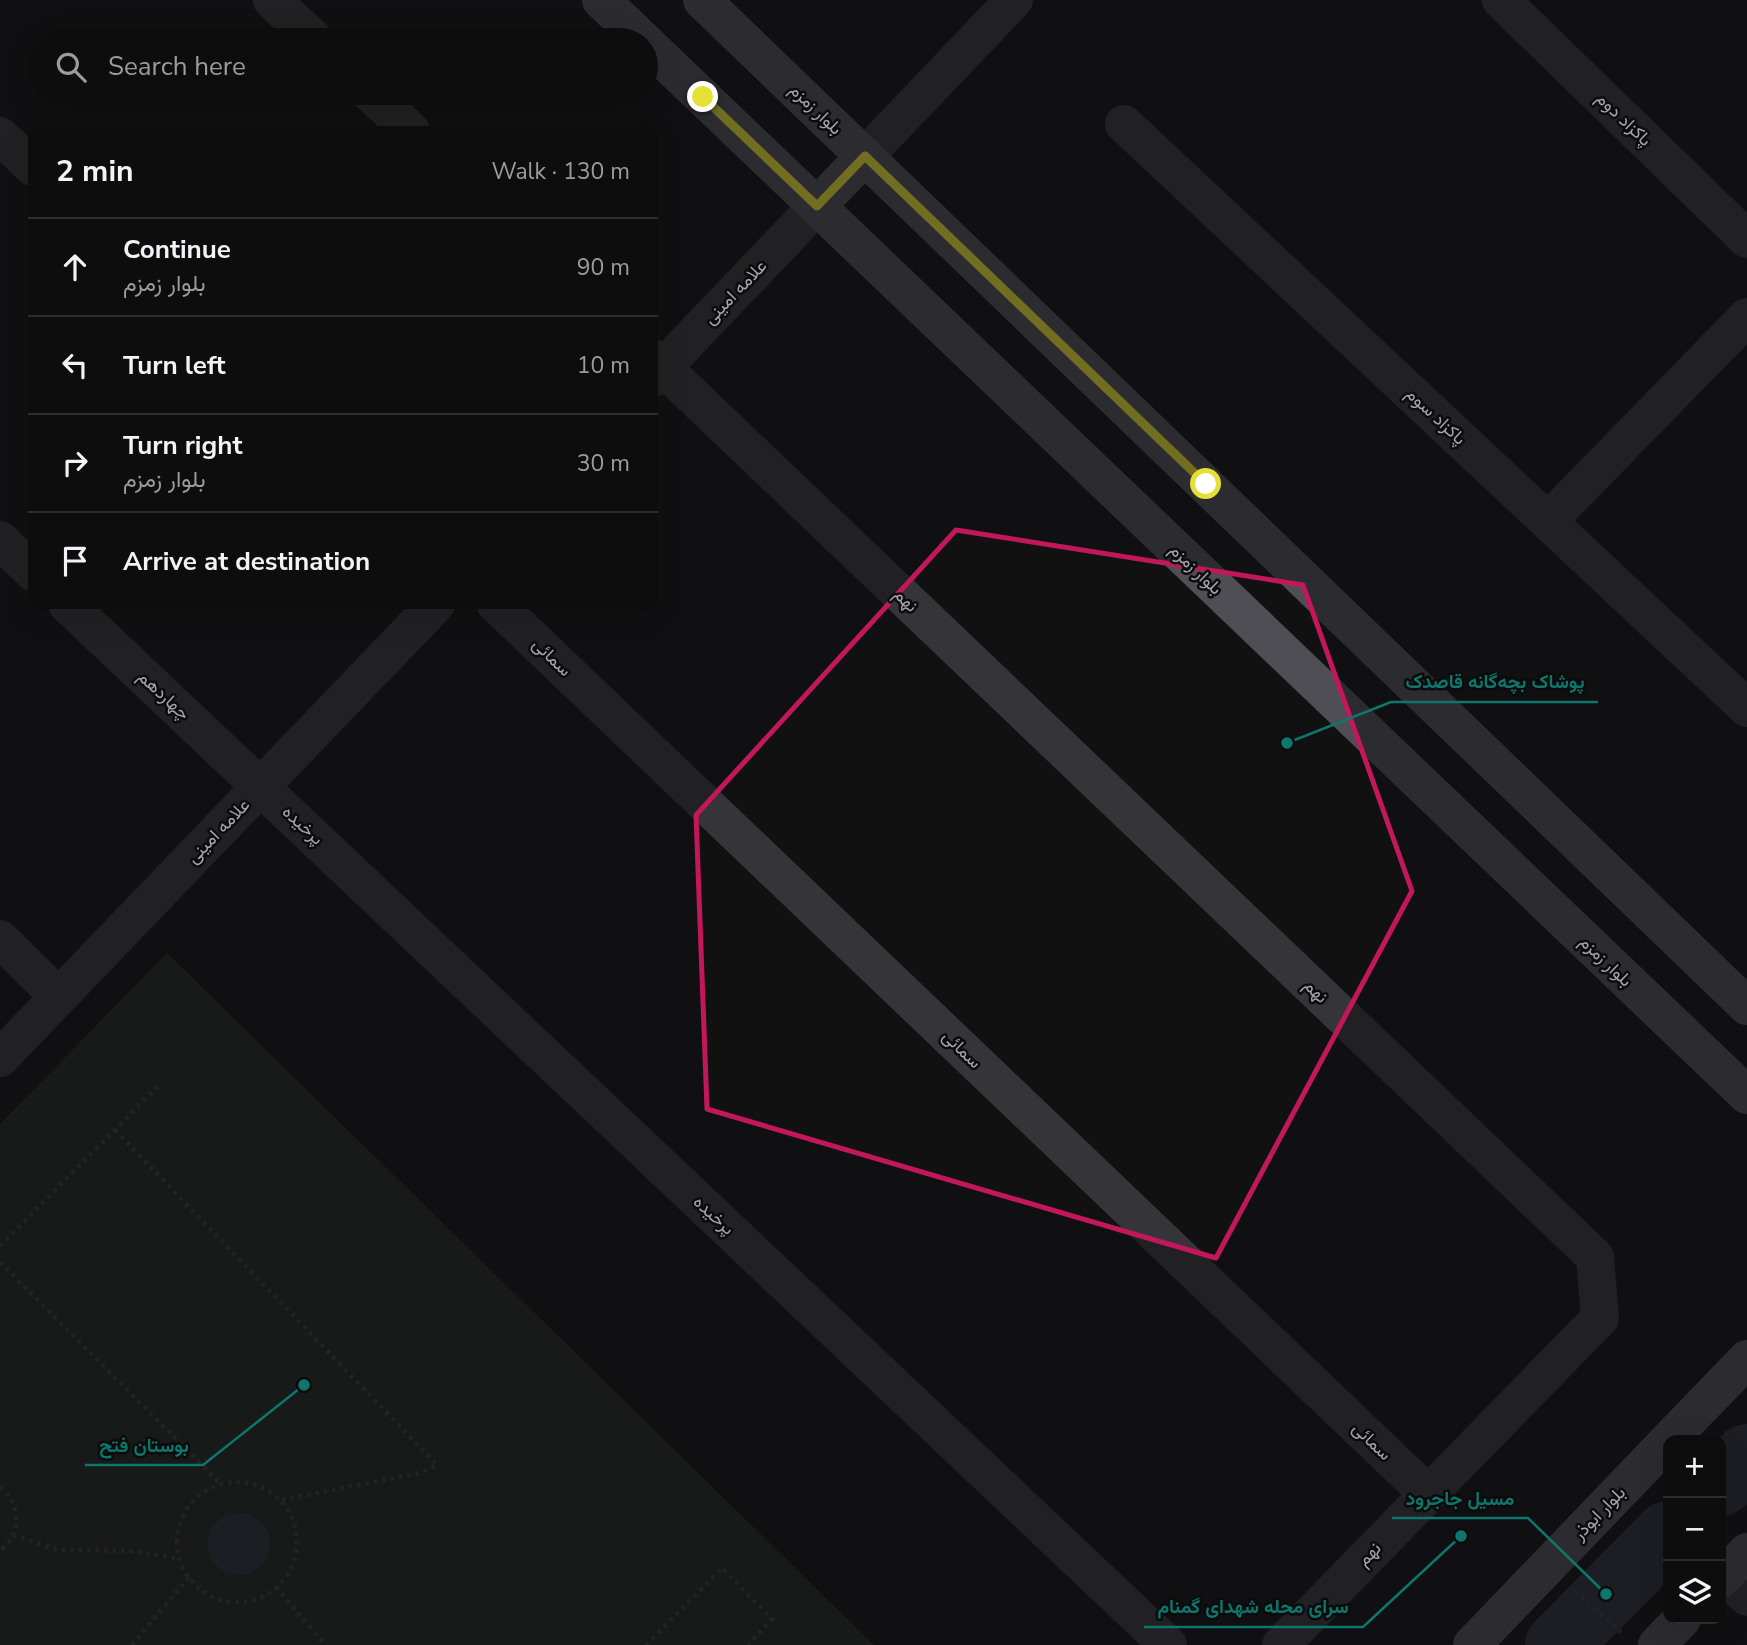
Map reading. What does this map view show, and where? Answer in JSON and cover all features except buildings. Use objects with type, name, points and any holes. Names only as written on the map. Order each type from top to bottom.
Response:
[{"type":"main road","name":"بلوار زمزم","points":[[601,0],[630,28]]},
{"type":"main road","name":"بلوار زمزم","points":[[702,0],[1747,1006]]},
{"type":"main road","name":"بلوار زمزم","points":[[658,54],[1747,1096]]},
{"type":"main road","points":[[817,206],[865,156]]},
{"type":"main road","name":"بلوار ابوذر","points":[[1675,1435],[1747,1359]]},
{"type":"main road","name":"بلوار ابوذر","points":[[1472,1645],[1663,1447]]},
{"type":"main road","points":[[1641,1640],[1672,1624]]},
{"type":"street","points":[[272,0],[302,28]]},
{"type":"street","name":"پاکزاد دوم","points":[[1501,0],[1747,239]]},
{"type":"street","points":[[865,156],[1008,2]]},
{"type":"street","points":[[383,105],[406,126]]},
{"type":"street","name":"پاکزاد سوم","points":[[1124,124],[1747,708]]},
{"type":"street","points":[[0,136],[28,162]]},
{"type":"street","name":"علامه امینی","points":[[658,366],[817,206]]},
{"type":"street","points":[[1548,521],[1747,317]]},
{"type":"street","name":"نهم","points":[[658,370],[1595,1257],[1600,1318],[1281,1645]]},
{"type":"street","points":[[0,540],[28,567]]},
{"type":"street","name":"چهاردهم","points":[[73,609],[261,786]]},
{"type":"street","name":"علامه امینی","points":[[0,1058],[431,609]]},
{"type":"street","name":"سمائی","points":[[501,609],[1427,1494]]},
{"type":"street","name":"پرخیده","points":[[261,786],[1168,1645]]},
{"type":"street","points":[[0,939],[59,996]]},
{"type":"path","points":[[0,1246],[161,1083]]},
{"type":"path","points":[[115,1130],[437,1465],[420,1473],[281,1500]]},
{"type":"path","points":[[0,1262],[221,1484]]},
{"type":"path","points":[[246,1482],[265,1488],[281,1500],[292,1517],[297,1536],[296,1555],[288,1573],[276,1587],[259,1598],[240,1602],[221,1599],[203,1591],[188,1577],[179,1559],[177,1539],[181,1519],[191,1502],[207,1489],[221,1484],[246,1482]]},
{"type":"path","points":[[0,1487],[11,1498],[17,1522],[13,1535],[0,1550]]},
{"type":"path","points":[[13,1535],[58,1550],[134,1551],[179,1559]]},
{"type":"path","points":[[646,1645],[722,1568],[772,1619],[747,1645]]},
{"type":"path","points":[[132,1645],[188,1577]]},
{"type":"path","points":[[276,1587],[325,1645]]},
{"type":"path","points":[[1574,1590],[1609,1622],[1641,1640]]},
{"type":"highlighted area","points":[[956,530],[1303,585],[1412,891],[1216,1258],[707,1109],[696,815]]},
{"type":"shaded area","points":[[167,953],[874,1645],[0,1645],[0,1124]]},
{"type":"shaded area","points":[[239,1513],[251,1515],[261,1522],[268,1532],[268,1556],[261,1566],[251,1573],[239,1575],[227,1573],[217,1566],[210,1556],[208,1544],[210,1532],[217,1522],[227,1515]]},
{"type":"waterway","points":[[1726,1478],[1747,1457]]},
{"type":"waterway","points":[[1558,1645],[1663,1539]]},
{"type":"place","name":"پوشاک بچه‌گانه قاصدک","points":[[1287,743]]},
{"type":"place","name":"بوستان فتح","points":[[304,1385]]},
{"type":"place","name":"سرای محله شهدای گمنام","points":[[1461,1536]]},
{"type":"place","name":"مسیل جاجرود","points":[[1606,1594]]},
{"type":"route","points":[[703,97],[817,206],[865,156],[1206,484]]}]
